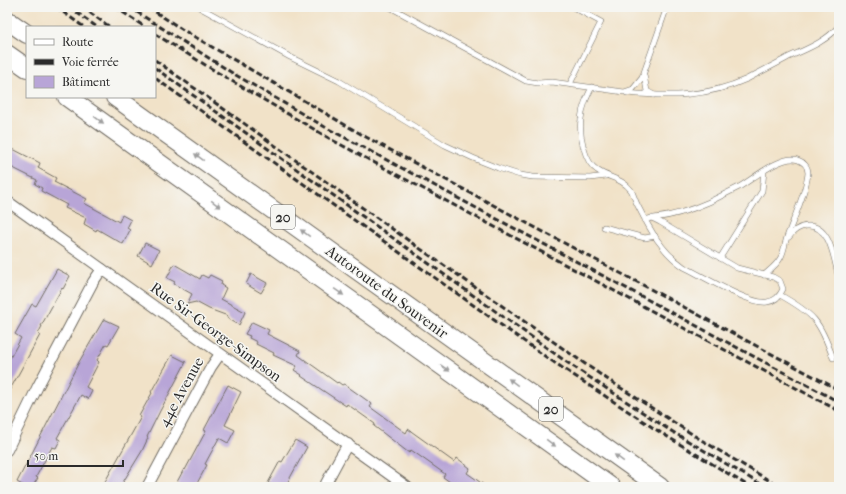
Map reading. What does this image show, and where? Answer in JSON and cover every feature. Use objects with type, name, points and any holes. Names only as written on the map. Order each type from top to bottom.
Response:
[{"type":"highway","points":[[7,20],[26,33]]},
{"type":"highway","points":[[7,54],[26,67]]},
{"type":"highway","name":"Autoroute du Souvenir","points":[[68,98],[611,487]]},
{"type":"highway","name":"Autoroute du Souvenir","points":[[116,98],[658,485]]},
{"type":"street","name":"Rue Sir-George-Simpson","points":[[7,201],[407,487]]},
{"type":"street","points":[[7,450],[52,358],[93,282],[102,269]]},
{"type":"street","name":"44e Avenue","points":[[147,487],[211,367],[220,354]]},
{"type":"street","points":[[324,487],[348,444]]},
{"type":"lane","points":[[199,7],[290,57],[339,81],[445,145],[473,158],[520,175],[533,177],[590,178],[607,176]]},
{"type":"lane","points":[[390,7],[526,81],[570,84],[656,96],[682,96],[726,87],[746,79],[816,44],[827,38],[839,26]]},
{"type":"lane","points":[[570,84],[601,22],[573,7]]},
{"type":"lane","points":[[656,96],[647,91],[643,78],[667,7]]},
{"type":"lane","points":[[624,92],[633,90],[644,74]]},
{"type":"lane","points":[[592,87],[584,104],[581,120],[585,151],[589,162],[596,170],[617,179],[629,188],[645,220],[665,252],[674,260],[750,300],[768,302],[776,299],[780,295],[783,289],[780,281],[737,268],[652,218]]},
{"type":"lane","points":[[645,220],[682,213],[708,202],[738,187],[773,165],[790,158],[801,161],[808,172],[805,188],[782,255],[779,261],[764,275]]},
{"type":"lane","points":[[720,258],[762,191],[764,171]]},
{"type":"lane","points":[[785,243],[790,235],[800,228],[810,226],[820,229],[827,236],[839,278]]},
{"type":"lane","points":[[604,227],[640,237],[646,238],[655,236]]},
{"type":"lane","points":[[780,295],[800,306],[815,320],[824,335],[833,358]]},
{"type":"building","points":[[7,146],[40,163],[38,168],[56,178],[54,182],[87,199],[84,203],[119,222],[122,215],[131,220],[127,228],[130,230],[123,244],[97,229],[96,231],[84,224],[86,218],[65,208],[67,205],[41,191],[42,188],[35,184],[37,180],[7,165]]},
{"type":"building","points":[[145,243],[159,250],[152,264],[138,256]]},
{"type":"building","points":[[174,264],[200,279],[202,275],[208,278],[210,275],[222,281],[221,285],[226,288],[221,299],[245,312],[239,325],[227,318],[228,316],[209,309],[196,302],[187,304],[192,294],[174,284],[175,282],[167,278]]},
{"type":"building","points":[[57,269],[70,276],[41,326],[38,334],[40,335],[7,395],[7,357],[10,358],[21,338],[15,334],[32,304],[36,306]]},
{"type":"building","points":[[251,274],[267,283],[261,293],[246,284]]},
{"type":"building","points":[[104,319],[119,326],[97,360],[99,362],[86,387],[92,391],[88,399],[81,395],[57,438],[60,440],[56,448],[52,447],[36,477],[38,478],[32,487],[26,487],[17,482],[79,362]]},
{"type":"building","points":[[252,322],[269,330],[267,334],[300,351],[298,355],[337,383],[338,382],[342,385],[344,384],[372,404],[370,407],[406,433],[408,429],[454,462],[457,458],[470,468],[467,473],[487,487],[457,487],[443,477],[445,474],[411,450],[409,453],[374,426],[375,424],[347,404],[346,406],[301,376],[302,375],[294,370],[297,366],[273,355],[274,353],[256,344],[257,342],[245,334]]},
{"type":"building","points":[[172,355],[186,362],[147,437],[148,438],[142,451],[120,487],[102,487],[141,417],[139,416],[152,393],[151,392]]},
{"type":"building","points":[[228,385],[241,392],[225,425],[235,430],[228,443],[219,438],[195,487],[177,487],[179,483],[177,482],[206,431],[204,430]]},
{"type":"building","points":[[295,440],[307,447],[285,487],[277,487],[268,483],[280,461],[282,462]]},
{"type":"railway","points":[[56,7],[83,26]]},
{"type":"railway","points":[[69,7],[96,26]]},
{"type":"railway","points":[[82,7],[109,26]]},
{"type":"railway","points":[[115,7],[144,26]]},
{"type":"railway","points":[[129,7],[234,74],[325,127],[839,402]]},
{"type":"railway","points":[[148,7],[183,30],[366,137],[839,390]]},
{"type":"railway","points":[[156,35],[334,141],[839,411]]},
{"type":"railway","points":[[156,61],[412,243],[601,375],[698,438],[780,487]]},
{"type":"railway","points":[[156,69],[568,363],[668,429],[765,487]]},
{"type":"railway","points":[[156,79],[546,357],[655,429],[750,487]]}]
